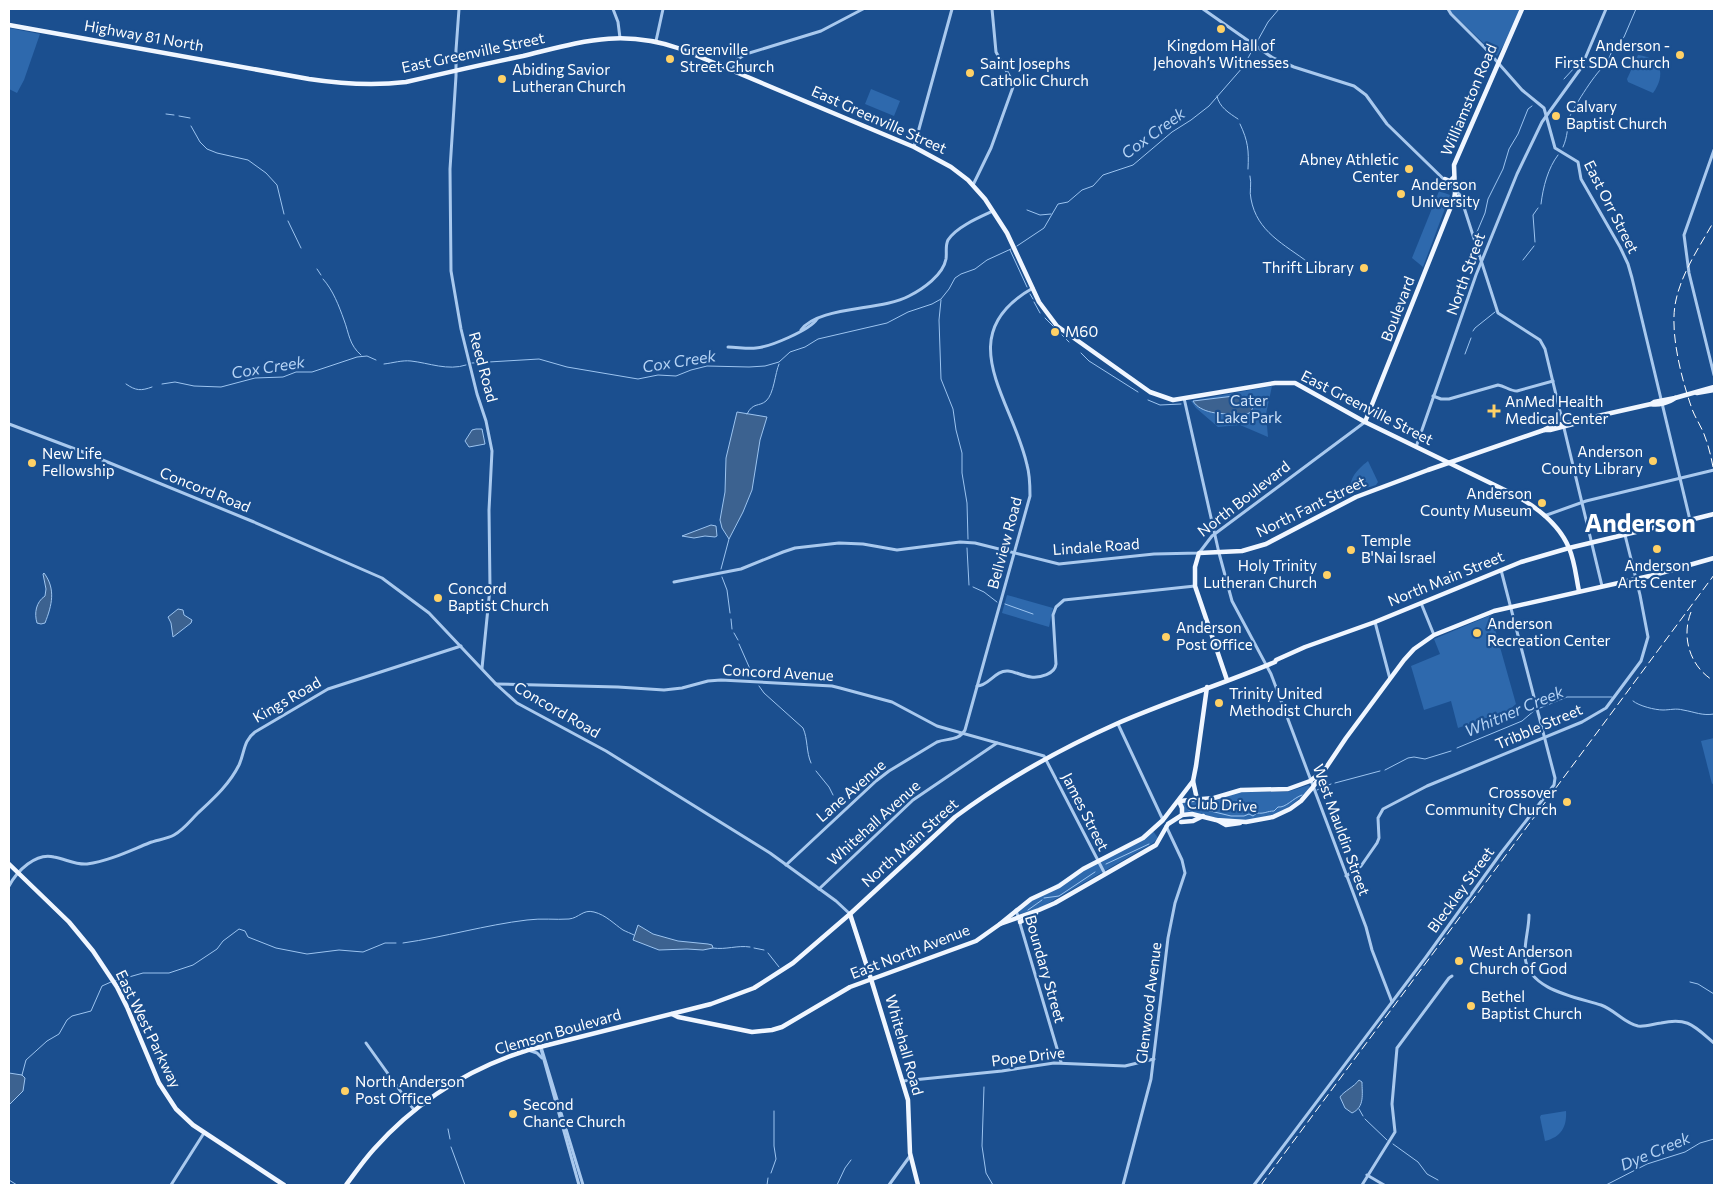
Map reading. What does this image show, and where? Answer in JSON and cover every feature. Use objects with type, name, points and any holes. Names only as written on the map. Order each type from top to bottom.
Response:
[{"type":"main road","name":"Williamston Road","points":[[1453,201],[1455,189],[1454,165],[1522,9]]},
{"type":"main road","name":"Highway 81 North","points":[[9,25],[275,73]]},
{"type":"main road","name":"East Greenville Street","points":[[275,73],[361,85],[406,82],[586,41],[620,38],[656,41],[681,49],[914,147],[948,164],[973,185],[994,211],[1046,313],[1058,326],[1081,344],[1150,392],[1173,400],[1275,383],[1295,383],[1365,422],[1521,498],[1554,525],[1569,548]]},
{"type":"main road","points":[[1445,179],[1452,180],[1454,175]]},
{"type":"main road","points":[[1453,201],[1458,197],[1462,198]]},
{"type":"main road","name":"Boulevard","points":[[1365,422],[1453,201]]},
{"type":"main road","name":"North Fant Street","points":[[1198,553],[1242,550],[1266,544],[1348,501],[1448,463],[1544,430],[1580,420],[1671,401],[1675,398],[1714,389]]},
{"type":"main road","name":"North Main Street","points":[[672,1014],[726,1000],[768,980],[794,963],[850,914],[953,818],[980,799],[1047,760],[1118,724],[1310,645],[1375,622],[1532,558],[1627,534],[1714,515]]},
{"type":"main road","points":[[1569,548],[1579,591]]},
{"type":"main road","name":"North Boulevard","points":[[1198,553],[1195,567],[1195,586],[1227,680]]},
{"type":"main road","points":[[1000,924],[1020,919],[1039,910],[1156,845],[1166,826],[1180,816],[1182,808],[1179,801],[1214,798],[1241,790],[1282,790],[1310,781],[1326,766],[1414,649],[1434,634],[1510,606],[1636,579],[1714,558]]},
{"type":"main road","points":[[1196,799],[1192,781],[1197,762],[1207,687]]},
{"type":"main road","name":"Club Drive","points":[[1180,816],[1192,814],[1216,820],[1246,822],[1274,817],[1290,810],[1301,801],[1313,787],[1326,766]]},
{"type":"main road","name":"East North Avenue","points":[[672,1014],[741,1031],[772,1030],[792,1023],[834,996],[872,979],[976,941],[1032,899],[1060,885],[1076,873],[1143,838],[1163,820],[1179,801],[1192,781]]},
{"type":"main road","points":[[1181,822],[1193,821],[1203,816]]},
{"type":"main road","points":[[1155,828],[1157,834],[1161,837]]},
{"type":"main road","name":"East West Parkway","points":[[9,864],[69,922],[93,951],[116,987],[164,1093],[182,1116],[204,1133],[284,1185]]},
{"type":"main road","name":"Whitehall Road","points":[[850,914],[872,979],[908,1100],[910,1155],[918,1185]]},
{"type":"main road","name":"Clemson Boulevard","points":[[346,1185],[373,1150],[395,1127],[436,1093],[462,1078],[499,1060],[541,1046],[672,1014]]},
{"type":"street","name":"Reed Road","points":[[459,9],[450,170],[451,271],[461,329],[477,394],[486,421],[492,451],[489,516],[490,588],[482,668]]},
{"type":"street","points":[[613,9],[618,22],[620,38]]},
{"type":"street","points":[[656,41],[663,9]]},
{"type":"street","points":[[732,70],[738,59],[746,54],[821,30],[862,9]]},
{"type":"street","points":[[914,147],[952,9]]},
{"type":"street","points":[[973,185],[988,155],[1013,87],[1011,79],[996,52],[992,9]]},
{"type":"street","points":[[1203,9],[1273,58],[1294,67],[1354,86],[1369,98],[1387,124],[1445,179],[1462,198],[1498,313],[1540,340],[1545,349],[1602,586]]},
{"type":"street","name":"East Orr Street","points":[[1448,9],[1522,90],[1542,106],[1547,115],[1555,148],[1578,162],[1581,179],[1620,246],[1628,264],[1690,520]]},
{"type":"street","name":"North Street","points":[[1416,447],[1481,262],[1522,162],[1547,115],[1581,68],[1606,9]]},
{"type":"street","points":[[1714,150],[1684,235],[1689,273],[1714,375]]},
{"type":"street","points":[[728,347],[758,348],[780,341],[818,318],[894,302],[913,294],[938,275],[942,269],[946,259],[947,243],[951,237],[973,221],[994,211]]},
{"type":"street","name":"Bellview Road","points":[[964,733],[1030,496],[1027,463],[994,372],[990,354],[990,342],[992,330],[1009,304],[1033,288]]},
{"type":"street","points":[[1433,396],[1449,399],[1498,385],[1512,391],[1517,391],[1552,381]]},
{"type":"street","name":"West Mauldin Street","points":[[1184,398],[1219,553],[1236,609],[1267,664],[1366,926],[1372,950],[1392,1002]]},
{"type":"street","name":"North Boulevard","points":[[1198,553],[1215,535],[1365,422]]},
{"type":"street","name":"Concord Road","points":[[9,424],[90,454],[369,571],[390,583],[429,613],[496,684],[517,703],[606,751],[786,865],[850,914]]},
{"type":"street","points":[[1544,516],[1582,502],[1714,470]]},
{"type":"street","name":"Tribble Street","points":[[1346,876],[1361,866],[1377,843],[1379,838],[1378,818],[1383,809],[1427,786],[1582,722],[1606,708],[1641,661],[1648,637],[1627,534]]},
{"type":"street","name":"Lindale Road","points":[[674,582],[726,573],[783,552],[830,543],[863,544],[898,550],[960,542],[975,543],[1059,564],[1154,554],[1198,553]]},
{"type":"street","name":"Bleckley Street","points":[[1254,1185],[1501,853],[1554,785],[1555,778],[1501,570]]},
{"type":"street","points":[[978,686],[1004,671],[1032,678],[1053,672],[1056,664],[1053,615],[1056,607],[1064,600],[1195,586]]},
{"type":"street","points":[[1421,603],[1434,634]]},
{"type":"street","points":[[1375,622],[1390,680]]},
{"type":"street","name":"Kings Road","points":[[9,886],[18,874],[34,860],[42,857],[54,856],[72,863],[87,864],[125,853],[174,835],[214,799],[228,783],[240,763],[246,741],[255,732],[299,704],[333,687],[461,646]]},
{"type":"street","name":"Concord Avenue","points":[[496,684],[664,690],[682,688],[713,680],[832,686],[892,702],[937,726],[1042,755],[1047,760]]},
{"type":"street","points":[[1118,724],[1163,820]]},
{"type":"street","name":"Lane Avenue","points":[[786,865],[880,777],[937,742],[957,738],[964,733]]},
{"type":"street","name":"Whitehall Avenue","points":[[818,889],[913,800],[998,743]]},
{"type":"street","name":"James Street","points":[[1047,760],[1105,874]]},
{"type":"street","name":"Glenwood Avenue","points":[[1123,1185],[1151,1078],[1170,923],[1185,873],[1182,860],[1166,826]]},
{"type":"street","name":"Boundary Street","points":[[1016,910],[1061,1062]]},
{"type":"street","points":[[1529,915],[1525,949],[1526,961],[1532,973],[1543,983],[1558,992],[1610,1009],[1636,1026],[1678,1020],[1684,1021],[1692,1025],[1714,1043]]},
{"type":"street","points":[[1362,1185],[1396,1132],[1392,1104],[1397,1048],[1452,976]]},
{"type":"street","points":[[366,1043],[414,1110]]},
{"type":"street","points":[[544,1056],[548,1045]]},
{"type":"street","points":[[541,1046],[581,1185]]},
{"type":"street","points":[[528,1050],[544,1056]]},
{"type":"street","name":"Pope Drive","points":[[903,1082],[994,1072],[1061,1062],[1125,1066],[1154,1059]]},
{"type":"street","points":[[171,1185],[204,1133]]},
{"type":"street","points":[[889,1185],[910,1155]]},
{"type":"street","points":[[1367,1175],[1384,1185]]},
{"type":"green space","points":[[1450,9],[1522,9],[1497,56]]},
{"type":"green space","points":[[9,28],[40,34],[24,80],[17,93],[9,89]]},
{"type":"green space","points":[[1638,55],[1652,60],[1659,68],[1660,80],[1653,93],[1628,82],[1627,79]]},
{"type":"green space","points":[[871,89],[900,101],[894,116],[865,104]]},
{"type":"green space","points":[[1439,191],[1450,195],[1423,267],[1412,258]]},
{"type":"green space","name":"Cater Lake Park","points":[[1272,386],[1266,414],[1268,437],[1240,425],[1218,427],[1196,408],[1191,401]]},
{"type":"green space","points":[[1368,461],[1378,482],[1376,485],[1351,493],[1352,479],[1357,471]]},
{"type":"green space","points":[[1007,595],[1053,608],[1049,627],[1002,613]]},
{"type":"green space","points":[[1491,615],[1516,704],[1509,710],[1458,728],[1451,701],[1424,710],[1411,666],[1440,654],[1434,639]]},
{"type":"green space","points":[[1714,738],[1714,783],[1712,784],[1701,741]]},
{"type":"green space","points":[[1309,785],[1310,787],[1295,802],[1268,817],[1236,821],[1183,813],[1182,803],[1186,802],[1217,800],[1238,792],[1287,792]]},
{"type":"green space","points":[[1153,831],[1158,838],[1153,843],[1040,908],[1020,914],[1019,911],[1050,888]]},
{"type":"green space","points":[[1566,1111],[1562,1130],[1555,1137],[1545,1141],[1541,1115]]},
{"type":"shaded area","points":[[1234,396],[1243,400],[1250,400],[1253,407],[1251,412],[1241,417],[1234,413],[1224,414],[1206,411],[1193,401]]},
{"type":"shaded area","points":[[737,412],[767,417],[760,440],[752,490],[729,539],[722,528],[720,520],[725,492],[726,458]]},
{"type":"shaded area","points":[[482,429],[485,444],[469,447],[465,441],[472,430]]},
{"type":"shaded area","points":[[711,525],[716,526],[717,536],[715,537],[694,538],[682,536]]},
{"type":"shaded area","points":[[44,573],[50,585],[52,597],[45,623],[41,624],[37,623],[36,612],[40,601],[45,596]]},
{"type":"shaded area","points":[[178,609],[183,610],[184,615],[192,620],[191,623],[173,637],[168,617]]},
{"type":"shaded area","points":[[638,925],[653,934],[678,941],[708,944],[712,945],[713,948],[703,950],[659,950],[633,940]]},
{"type":"shaded area","points":[[9,1073],[22,1075],[25,1078],[23,1091],[9,1105]]},
{"type":"shaded area","points":[[1359,1080],[1362,1082],[1362,1100],[1359,1107],[1352,1113],[1345,1108],[1340,1097]]},
{"type":"waterway","name":"Cox Creek","points":[[1017,246],[1044,228],[1058,204],[1068,202],[1082,190],[1093,186],[1103,175],[1133,165],[1172,132],[1209,106],[1243,67],[1268,22],[1279,9]]},
{"type":"waterway","points":[[1563,147],[1572,111],[1592,80],[1606,65],[1612,51],[1624,37],[1636,9]]},
{"type":"waterway","points":[[1564,79],[1576,66],[1579,67]]},
{"type":"waterway","points":[[1585,67],[1600,68]]},
{"type":"waterway","points":[[1217,96],[1222,107],[1238,119]]},
{"type":"waterway","points":[[1477,232],[1485,213],[1488,199],[1503,169],[1509,149],[1518,134],[1528,109],[1532,106]]},
{"type":"waterway","points":[[166,114],[174,115]]},
{"type":"waterway","points":[[179,116],[190,118]]},
{"type":"waterway","points":[[1240,124],[1247,146],[1248,169]]},
{"type":"waterway","points":[[191,126],[200,142],[207,149],[248,160],[266,173],[277,185],[284,214]]},
{"type":"waterway","points":[[1541,204],[1546,178],[1558,155]]},
{"type":"waterway","points":[[1250,176],[1250,194],[1254,210],[1265,229],[1309,263]]},
{"type":"waterway","points":[[1535,242],[1533,215],[1538,208]]},
{"type":"waterway","points":[[1027,210],[1040,215],[1051,214]]},
{"type":"waterway","points":[[288,221],[301,248]]},
{"type":"waterway","points":[[1523,260],[1534,246]]},
{"type":"waterway","name":"Cox Creek","points":[[472,363],[539,359],[567,367],[638,379],[658,375],[676,376],[707,366],[765,366],[779,362],[790,352],[805,347],[818,339],[887,323],[908,312],[932,304],[941,299],[955,278],[1011,249]]},
{"type":"waterway","points":[[1010,250],[1027,287]]},
{"type":"waterway","points":[[317,269],[321,275]]},
{"type":"waterway","points":[[323,279],[335,298],[352,343],[361,355]]},
{"type":"waterway","points":[[1030,294],[1033,299]]},
{"type":"waterway","points":[[941,300],[939,320],[941,379],[953,409],[962,453],[962,473],[967,503],[968,539]]},
{"type":"waterway","points":[[1034,302],[1040,313]]},
{"type":"waterway","points":[[1473,331],[1495,312]]},
{"type":"waterway","points":[[1045,318],[1059,332]]},
{"type":"waterway","points":[[1062,335],[1069,342]]},
{"type":"waterway","points":[[1465,354],[1471,338]]},
{"type":"waterway","points":[[1081,353],[1089,361],[1138,392]]},
{"type":"waterway","name":"Cox Creek","points":[[162,384],[175,382],[194,386],[221,387],[255,378],[283,377],[296,372],[312,372],[357,357],[367,356],[376,360]]},
{"type":"waterway","name":"Cox Creek","points":[[384,364],[408,361],[445,367],[466,365]]},
{"type":"waterway","points":[[747,414],[754,406],[763,403],[769,398],[779,364]]},
{"type":"waterway","name":"Cox Creek","points":[[126,384],[139,390],[152,387]]},
{"type":"waterway","points":[[1148,400],[1160,405],[1181,404]]},
{"type":"waterway","points":[[721,569],[729,539]]},
{"type":"waterway","points":[[967,548],[969,585]]},
{"type":"waterway","points":[[722,577],[727,590],[730,613]]},
{"type":"waterway","points":[[973,587],[984,592],[997,602]]},
{"type":"waterway","points":[[1005,604],[1033,614]]},
{"type":"waterway","points":[[731,619],[732,629]]},
{"type":"waterway","points":[[734,633],[738,640]]},
{"type":"waterway","points":[[739,644],[754,678]]},
{"type":"waterway","points":[[759,686],[764,693],[803,728],[811,763]]},
{"type":"waterway","name":"Whitner Creek","points":[[1457,748],[1522,721],[1535,710],[1567,697],[1612,697]]},
{"type":"waterway","name":"Whitner Creek","points":[[1633,701],[1656,709],[1678,709],[1702,714],[1714,714]]},
{"type":"waterway","name":"Whitner Creek","points":[[1385,770],[1408,758],[1425,759],[1451,751]]},
{"type":"waterway","points":[[816,771],[833,795]]},
{"type":"waterway","name":"Whitner Creek","points":[[1335,783],[1380,771]]},
{"type":"waterway","name":"Whitner Creek","points":[[1317,790],[1331,784]]},
{"type":"waterway","name":"Whitner Creek","points":[[1189,810],[1202,809],[1231,816],[1249,814],[1253,816],[1257,813],[1274,811],[1302,795]]},
{"type":"waterway","points":[[1106,864],[1149,844]]},
{"type":"waterway","points":[[1044,898],[1059,896],[1095,872]]},
{"type":"waterway","points":[[1028,910],[1042,900]]},
{"type":"waterway","points":[[403,943],[511,922],[533,919],[569,919],[590,911],[602,915],[623,930],[634,935]]},
{"type":"waterway","points":[[115,981],[143,973],[169,973],[193,965],[217,949],[223,941],[239,929],[245,931],[248,937],[276,948],[307,954],[339,950],[363,952],[385,943],[396,943]]},
{"type":"waterway","points":[[713,948],[750,947]]},
{"type":"waterway","points":[[754,948],[764,950]]},
{"type":"waterway","points":[[768,953],[779,967]]},
{"type":"waterway","points":[[22,1075],[26,1060],[47,1041],[59,1034],[67,1020],[72,1016],[91,1011],[102,986],[111,982]]},
{"type":"waterway","points":[[1690,982],[1698,984],[1714,994]]},
{"type":"waterway","points":[[984,1087],[982,1146],[986,1173],[993,1185]]},
{"type":"waterway","points":[[1359,1109],[1363,1116]]},
{"type":"waterway","points":[[771,1173],[776,1159],[774,1111]]},
{"type":"waterway","points":[[1365,1119],[1387,1140]]},
{"type":"waterway","points":[[448,1129],[450,1139]]},
{"type":"waterway","name":"Dye Creek","points":[[1606,1185],[1647,1164],[1685,1152],[1700,1143],[1714,1139]]},
{"type":"waterway","points":[[1393,1144],[1418,1162],[1427,1174],[1438,1180]]},
{"type":"waterway","points":[[451,1147],[465,1185]]},
{"type":"waterway","points":[[837,1185],[851,1160]]},
{"type":"waterway","points":[[767,1185],[768,1178]]},
{"type":"waterway","points":[[9,1180],[17,1185]]},
{"type":"railway","points":[[1713,467],[1705,438],[1692,410],[1683,381],[1675,339],[1674,312],[1682,279],[1714,221]]},
{"type":"railway","points":[[1261,1185],[1714,575]]},
{"type":"railway","points":[[1691,612],[1687,631],[1690,651],[1699,668],[1714,681]]},
{"type":"place","name":"Kingdom Hall of Jehovah’s Witnesses","points":[[1221,29]]},
{"type":"place","name":"Anderson - First SDA Church","points":[[1680,55]]},
{"type":"place","name":"Greenville Street Church","points":[[670,59]]},
{"type":"place","name":"Saint Josephs Catholic Church","points":[[970,73]]},
{"type":"place","name":"Abiding Savior Lutheran Church","points":[[502,79]]},
{"type":"place","name":"Calvary Baptist Church","points":[[1556,116]]},
{"type":"place","name":"Abney Athletic Center","points":[[1409,169]]},
{"type":"place","name":"Anderson University","points":[[1401,194]]},
{"type":"place","name":"Thrift Library","points":[[1364,268]]},
{"type":"place","name":"M60","points":[[1055,332]]},
{"type":"place","name":"AnMed Health Medical Center","points":[[1494,411]]},
{"type":"place","name":"Anderson County Library","points":[[1653,461]]},
{"type":"place","name":"New Life Fellowship","points":[[32,463]]},
{"type":"place","name":"Anderson County Museum","points":[[1542,503]]},
{"type":"place","name":"Anderson Arts Center","points":[[1657,549]]},
{"type":"place","name":"Temple B'Nai Israel","points":[[1351,550]]},
{"type":"place","name":"Holy Trinity Lutheran Church","points":[[1327,575]]},
{"type":"place","name":"Concord Baptist Church","points":[[438,598]]},
{"type":"place","name":"Anderson Recreation Center","points":[[1477,633]]},
{"type":"place","name":"Anderson Post Office","points":[[1166,637]]},
{"type":"place","name":"Trinity United Methodist Church","points":[[1219,703]]},
{"type":"place","name":"Crossover Community Church","points":[[1567,802]]},
{"type":"place","name":"West Anderson Church of God","points":[[1459,961]]},
{"type":"place","name":"Bethel Baptist Church","points":[[1471,1006]]},
{"type":"place","name":"North Anderson Post Office","points":[[345,1091]]},
{"type":"place","name":"Second Chance Church","points":[[513,1114]]},
{"type":"district","name":"Anderson","points":[[1640,523]]}]
